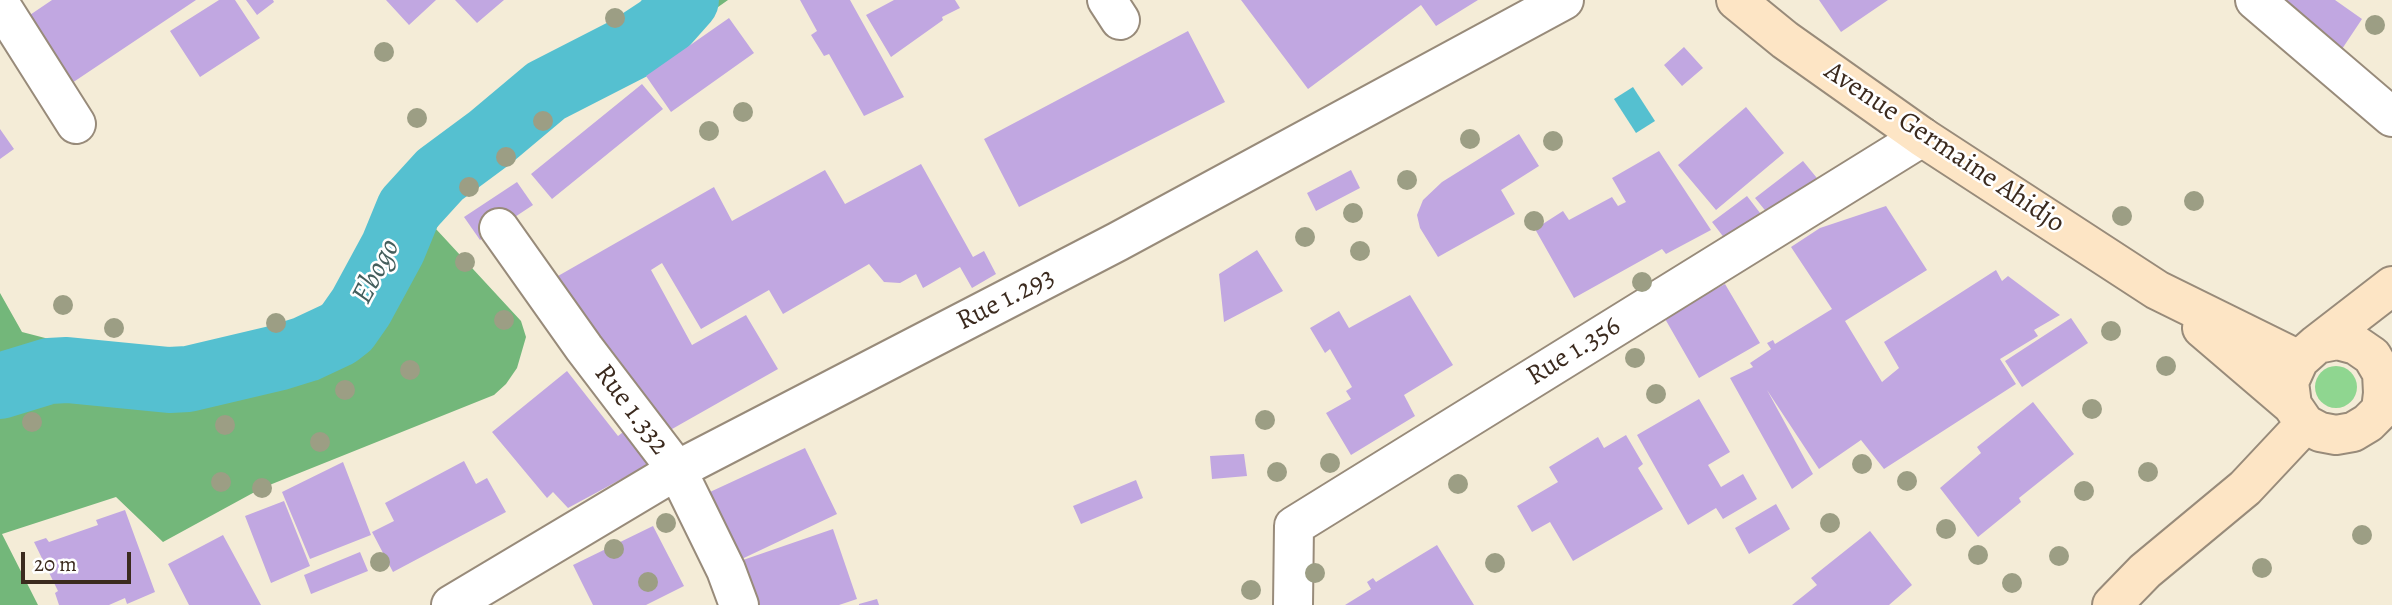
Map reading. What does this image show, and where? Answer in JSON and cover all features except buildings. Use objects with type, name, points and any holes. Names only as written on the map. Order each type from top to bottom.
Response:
[{"type":"main road","name":"Avenue Germaine Ahidjo","points":[[1736,0],[1785,40],[1922,137],[2158,290],[2299,414]]},
{"type":"main road","points":[[2392,286],[2308,352],[2289,382],[2299,414],[2320,432],[2336,435],[2353,432],[2392,437]]},
{"type":"main road","name":"Avenue Germaine Ahidjo","points":[[2158,290],[2308,352]]},
{"type":"main road","points":[[2308,352],[2337,341],[2356,345],[2372,356],[2387,380],[2381,410],[2368,423],[2353,432]]},
{"type":"main road","points":[[2112,605],[2145,571],[2245,488],[2299,414]]},
{"type":"street","name":"Rue 1.293","points":[[451,605],[677,470],[1117,242],[1564,0]]},
{"type":"street","points":[[2255,0],[2392,117]]},
{"type":"street","points":[[0,4],[76,124]]},
{"type":"street","name":"Rue 1.356","points":[[1293,605],[1294,526],[1922,137]]},
{"type":"street","name":"Rue 1.332","points":[[499,228],[584,348],[677,470],[726,570],[738,605]]},
{"type":"green space","points":[[645,0],[728,0],[506,157],[463,184],[436,229],[521,321],[526,337],[517,368],[506,384],[494,395],[262,488],[163,542],[116,497],[2,534],[38,605],[0,605],[0,293],[22,332],[126,359],[253,341],[332,323],[417,170],[472,116],[641,20]]},
{"type":"green space","points":[[2336,366],[2351,372],[2357,387],[2351,402],[2336,408],[2321,402],[2315,387],[2321,372]]},
{"type":"water","points":[[1633,87],[1655,121],[1636,133],[1614,99]]},
{"type":"waterway","name":"Ebogo","points":[[0,386],[49,371],[67,370],[169,380],[188,379],[277,358],[306,349],[338,334],[347,327],[361,307],[393,248],[409,209],[440,175],[546,91],[630,48],[662,27],[686,0]]}]
